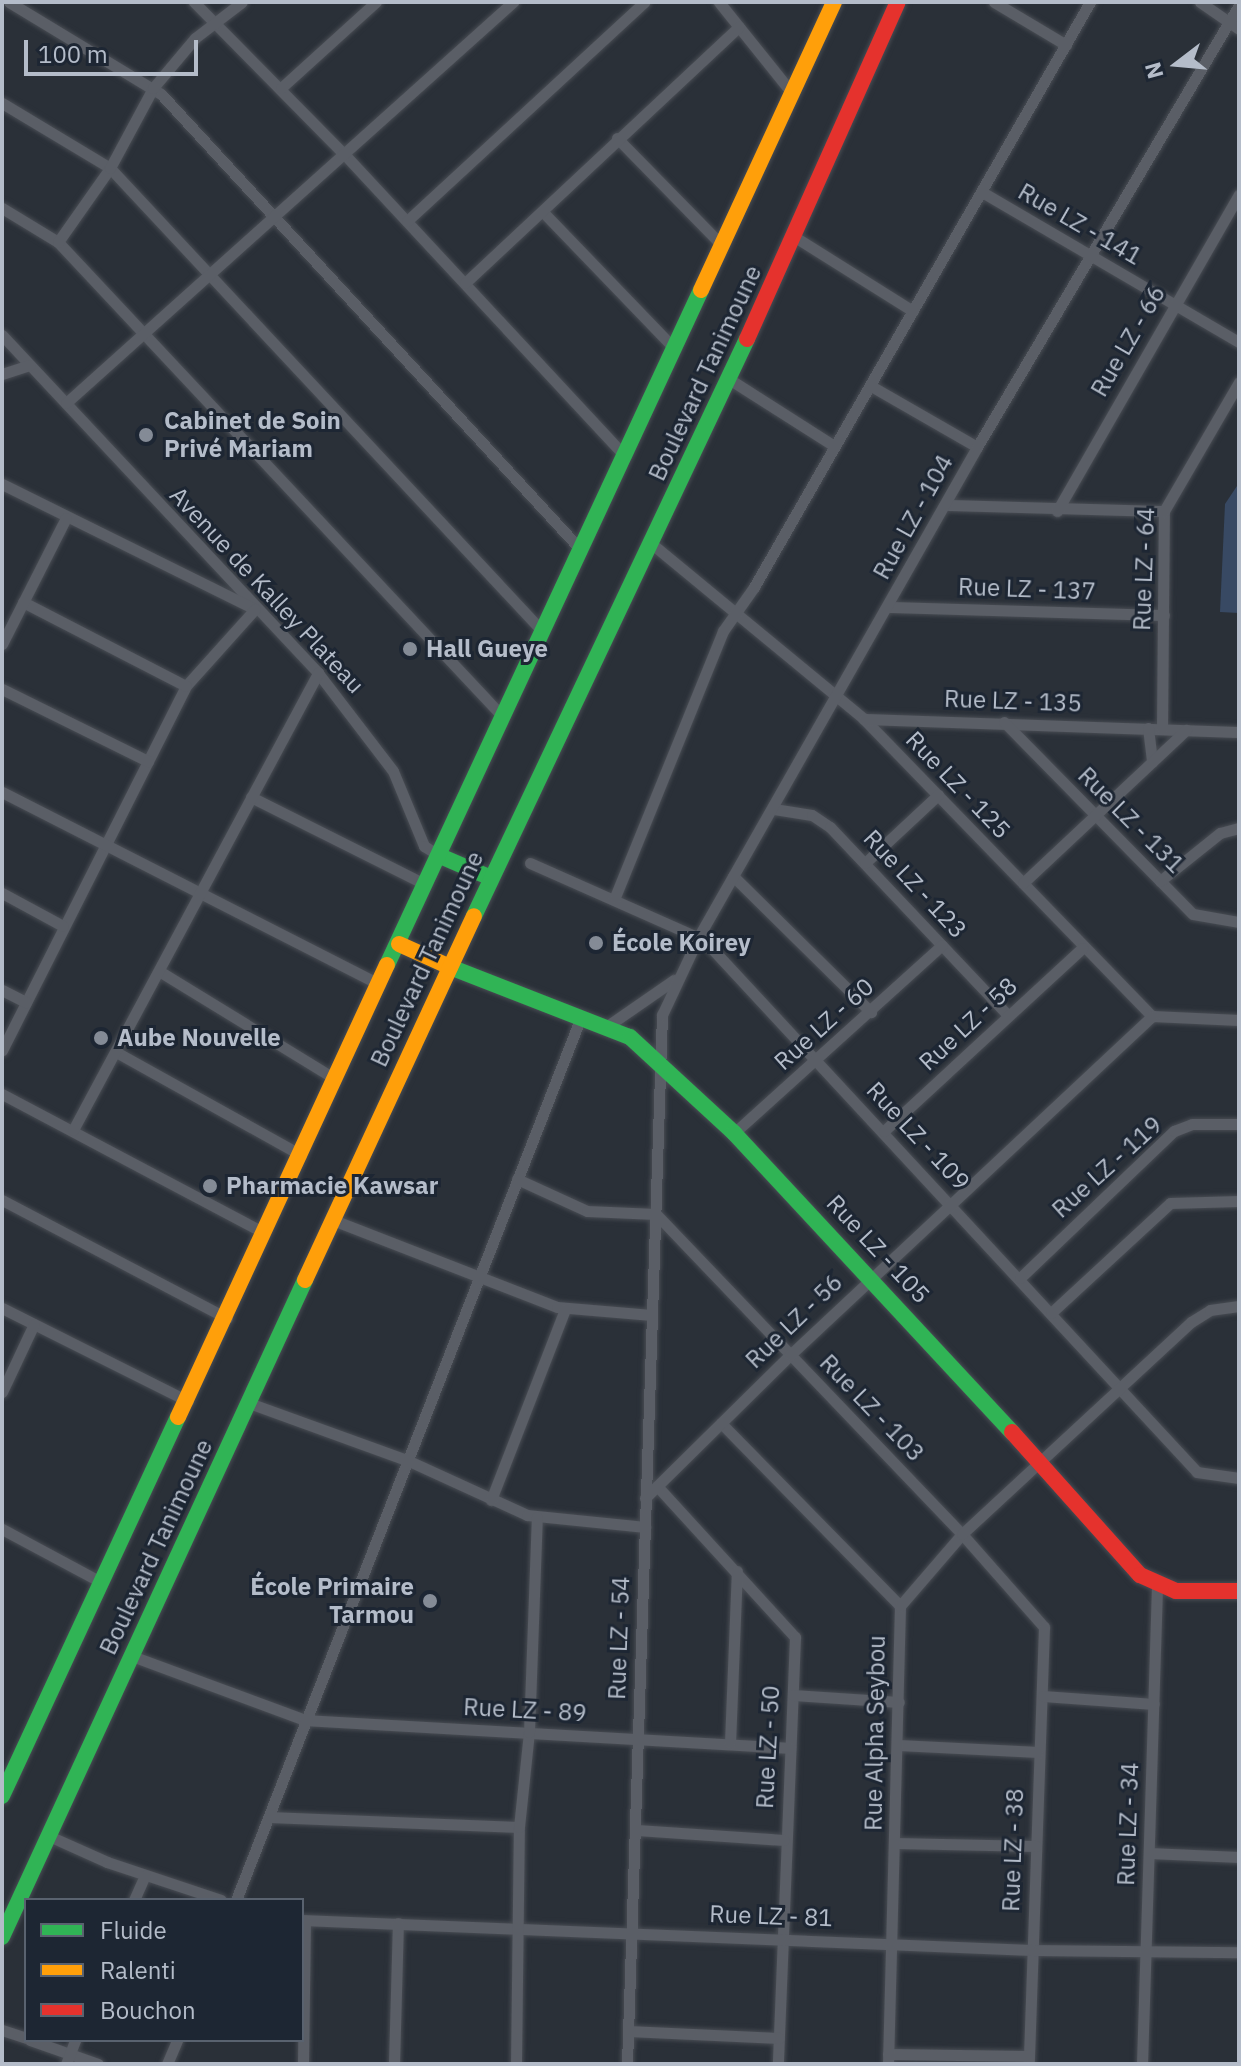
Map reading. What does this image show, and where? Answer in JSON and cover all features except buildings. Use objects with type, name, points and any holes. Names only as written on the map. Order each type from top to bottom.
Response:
[{"type":"main road","name":"Boulevard Tanimoune","points":[[3,1792],[228,1318],[335,1079],[625,456],[719,242],[834,2]]},
{"type":"main road","name":"Boulevard Tanimoune","points":[[2,1937],[491,878],[795,237],[898,2]]},
{"type":"main road","points":[[440,856],[491,878]]},
{"type":"main road","name":"Rue LZ - 105","points":[[399,944],[630,1037],[734,1133],[873,1277],[1140,1575],[1157,1586]]},
{"type":"main road","points":[[1157,1586],[1239,1591]]},
{"type":"street","points":[[9,2],[153,88],[581,550]]},
{"type":"street","points":[[194,2],[218,22],[346,156],[625,456]]},
{"type":"street","points":[[58,242],[110,168],[153,88],[195,38],[242,2]]},
{"type":"street","points":[[281,88],[376,2]]},
{"type":"street","points":[[66,403],[274,221],[513,2]]},
{"type":"street","points":[[407,221],[644,2]]},
{"type":"street","points":[[719,2],[791,92]]},
{"type":"street","points":[[994,2],[1066,45]]},
{"type":"street","points":[[615,897],[689,711],[734,614],[871,386],[1090,2]]},
{"type":"street","points":[[1200,2],[1234,26]]},
{"type":"street","name":"Rue LZ - 104","points":[[656,1214],[662,1015],[678,977],[977,447],[1234,26],[1239,5]]},
{"type":"street","points":[[465,283],[739,27]]},
{"type":"street","points":[[2,103],[110,168],[542,631]]},
{"type":"street","points":[[617,138],[719,242]]},
{"type":"street","name":"Rue LZ - 141","points":[[982,192],[1239,342]]},
{"type":"street","name":"Rue LZ - 66","points":[[1057,511],[1239,195]]},
{"type":"street","points":[[2,208],[58,242],[503,717]]},
{"type":"street","points":[[543,212],[672,346]]},
{"type":"street","points":[[795,237],[913,311]]},
{"type":"street","name":"Avenue de Kalley Plateau","points":[[2,335],[318,673],[393,771],[424,846],[440,856]]},
{"type":"street","points":[[3,376],[30,365]]},
{"type":"street","points":[[729,379],[834,446]]},
{"type":"street","name":"Rue LZ - 64","points":[[1162,729],[1164,511],[1239,382]]},
{"type":"street","points":[[871,386],[977,447]]},
{"type":"street","points":[[2,484],[255,609],[186,686],[2,1050]]},
{"type":"street","points":[[946,505],[1057,511],[1164,511]]},
{"type":"street","points":[[2,644],[66,518]]},
{"type":"street","name":"Rue LZ - 125","points":[[652,544],[864,719],[1082,948],[1152,1016]]},
{"type":"street","points":[[23,602],[186,686]]},
{"type":"street","name":"Rue LZ - 137","points":[[888,607],[1164,615]]},
{"type":"street","points":[[73,1130],[318,673]]},
{"type":"street","points":[[2,689],[148,761]]},
{"type":"street","name":"Rue LZ - 135","points":[[864,719],[1239,732]]},
{"type":"street","name":"Rue LZ - 131","points":[[1004,722],[1193,914],[1239,922]]},
{"type":"street","points":[[1148,728],[1152,762]]},
{"type":"street","points":[[1023,883],[1186,730]]},
{"type":"street","points":[[2,792],[380,985]]},
{"type":"street","points":[[865,863],[938,795]]},
{"type":"street","points":[[251,797],[425,884]]},
{"type":"street","name":"Rue LZ - 123","points":[[774,809],[821,819],[1008,1015]]},
{"type":"street","points":[[1160,881],[1220,833],[1239,828]]},
{"type":"street","name":"Rue LZ - 109","points":[[530,863],[615,897],[699,936],[884,1131],[1020,1278],[1117,1389],[1197,1472],[1239,1478]]},
{"type":"street","points":[[733,876],[871,1012]]},
{"type":"street","points":[[2,893],[63,926]]},
{"type":"street","name":"Rue LZ - 60","points":[[734,1133],[818,1061],[942,945]]},
{"type":"street","name":"Rue LZ - 58","points":[[884,1131],[1082,948]]},
{"type":"street","points":[[159,971],[335,1079]]},
{"type":"street","points":[[606,1027],[678,977]]},
{"type":"street","points":[[2,990],[26,1002]]},
{"type":"street","points":[[1152,1016],[1239,1020]]},
{"type":"street","name":"Rue LZ - 56","points":[[645,1498],[790,1355],[1152,1016]]},
{"type":"street","points":[[237,1898],[581,1017]]},
{"type":"street","points":[[116,1052],[301,1155]]},
{"type":"street","points":[[2,1094],[265,1233]]},
{"type":"street","name":"Rue LZ - 119","points":[[1020,1278],[1174,1131],[1192,1124],[1239,1124]]},
{"type":"street","points":[[517,1179],[587,1211],[656,1214]]},
{"type":"street","points":[[2,1200],[228,1318]]},
{"type":"street","points":[[1051,1313],[1170,1203],[1239,1201]]},
{"type":"street","name":"Rue LZ - 54","points":[[627,2064],[656,1214]]},
{"type":"street","name":"Rue LZ - 103","points":[[656,1214],[1038,1616],[1046,1638]]},
{"type":"street","points":[[333,1220],[565,1309],[652,1315]]},
{"type":"street","name":"Rue Alpha Seybou","points":[[888,2059],[899,1745],[900,1606],[962,1534],[1039,1459],[1191,1322],[1210,1310],[1239,1306]]},
{"type":"street","points":[[2,1308],[189,1401]]},
{"type":"street","points":[[491,1500],[565,1309]]},
{"type":"street","points":[[2,1392],[34,1324]]},
{"type":"street","points":[[249,1403],[409,1461],[491,1500],[537,1517],[645,1527]]},
{"type":"street","points":[[721,1423],[900,1606]]},
{"type":"street","name":"Rue LZ - 50","points":[[657,1486],[795,1637],[784,1840],[778,2064]]},
{"type":"street","points":[[516,2064],[519,1827],[529,1732],[537,1517]]},
{"type":"street","points":[[2,1529],[101,1582]]},
{"type":"street","points":[[730,1743],[737,1571]]},
{"type":"street","name":"Rue LZ - 34","points":[[1142,2064],[1157,1586]]},
{"type":"street","name":"Rue LZ - 38","points":[[1029,2060],[1038,1752],[1046,1638]]},
{"type":"street","name":"Rue LZ - 89","points":[[132,1656],[305,1720],[790,1748]]},
{"type":"street","points":[[793,1695],[899,1702]]},
{"type":"street","points":[[1043,1696],[1154,1704]]},
{"type":"street","points":[[899,1745],[1038,1752]]},
{"type":"street","points":[[269,1817],[519,1827]]},
{"type":"street","points":[[637,1830],[784,1840]]},
{"type":"street","points":[[49,1836],[145,1875],[215,1898]]},
{"type":"street","points":[[895,1843],[1036,1846]]},
{"type":"street","points":[[1149,1853],[1239,1857]]},
{"type":"street","points":[[135,1898],[145,1875]]},
{"type":"street","name":"Rue LZ - 81","points":[[304,1920],[1031,1950],[1239,1952]]},
{"type":"street","points":[[394,2064],[398,1923]]},
{"type":"street","points":[[2,2030],[24,2038]]},
{"type":"street","points":[[628,2031],[779,2038]]},
{"type":"street","points":[[34,2042],[68,2059],[98,2064]]},
{"type":"street","points":[[167,2064],[176,2042]]},
{"type":"street","points":[[303,2042],[303,2064]]},
{"type":"street","points":[[888,2059],[1029,2060]]},
{"type":"water","points":[[1239,483],[1239,613],[1220,612],[1225,504]]},
{"type":"traffic: fast","points":[[387,965],[701,290]]},
{"type":"traffic: fast","points":[[474,916],[747,339]]},
{"type":"traffic: fast","points":[[440,856],[491,878]]},
{"type":"traffic: fast","points":[[450,967],[630,1037],[734,1133],[1012,1432]]},
{"type":"traffic: fast","points":[[2,1937],[305,1280]]},
{"type":"traffic: fast","points":[[2,1796],[178,1417]]},
{"type":"traffic: slow","points":[[701,290],[834,2]]},
{"type":"traffic: slow","points":[[305,1280],[474,916]]},
{"type":"traffic: slow","points":[[399,944],[450,967]]},
{"type":"traffic: slow","points":[[178,1417],[387,965]]},
{"type":"traffic: jam","points":[[747,339],[898,2]]},
{"type":"traffic: jam","points":[[1012,1432],[1140,1575],[1176,1591],[1239,1591]]},
{"type":"place","name":"Cabinet de Soin Privé Mariam","points":[[146,435]]},
{"type":"place","name":"Hall Gueye","points":[[410,649]]},
{"type":"place","name":"École Koirey","points":[[596,943]]},
{"type":"place","name":"Aube Nouvelle","points":[[101,1038]]},
{"type":"place","name":"Pharmacie Kawsar","points":[[210,1186]]},
{"type":"place","name":"École Primaire Tarmou","points":[[430,1601]]}]
